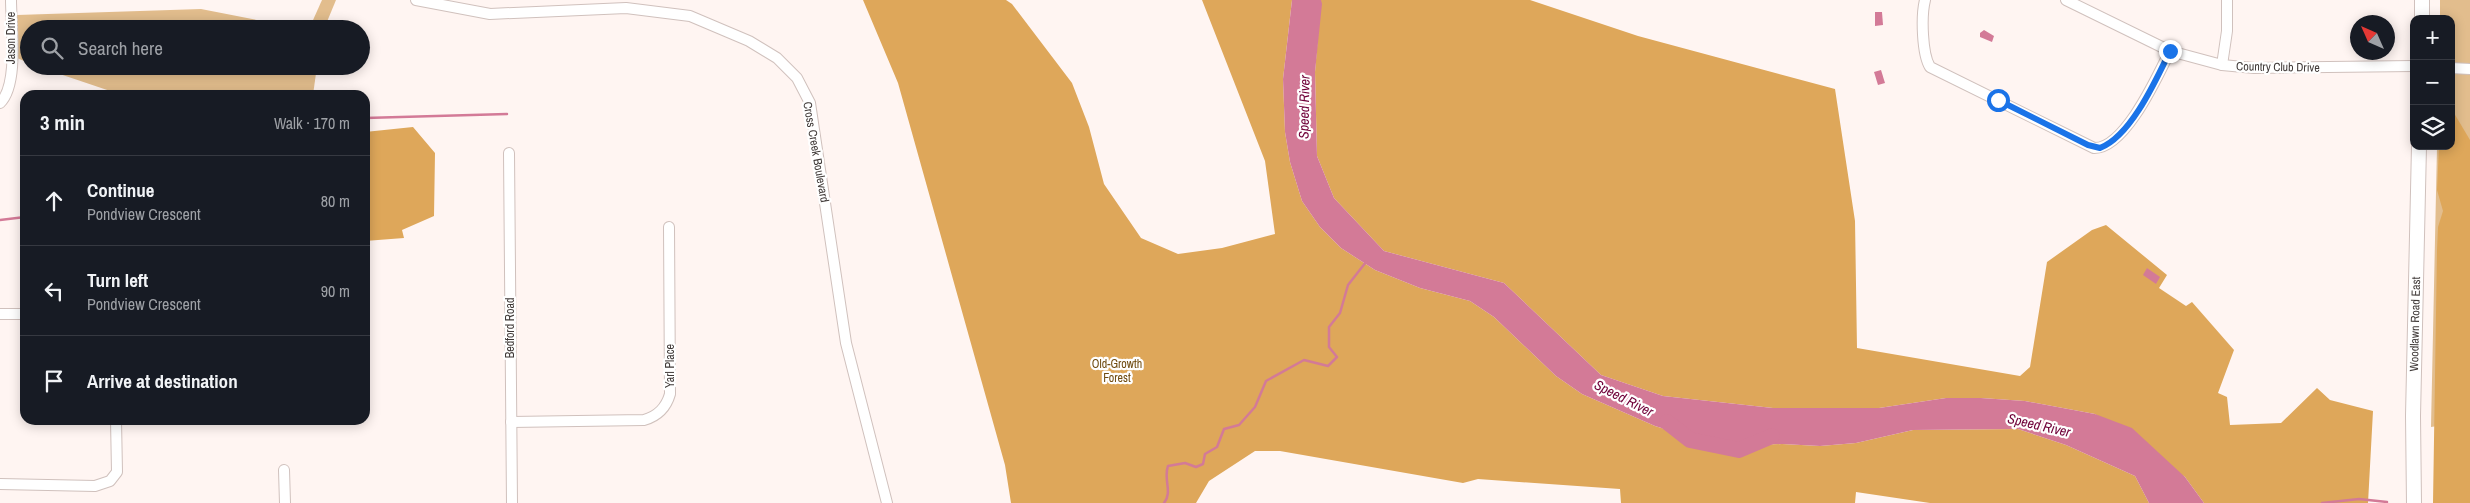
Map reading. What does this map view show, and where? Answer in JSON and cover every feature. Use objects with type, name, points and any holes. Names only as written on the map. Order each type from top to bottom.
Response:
[{"type":"main road","points":[[2422,0],[2422,15]]},
{"type":"main road","name":"Woodlawn Road East","points":[[2414,503],[2413,416],[2419,150]]},
{"type":"street","name":"Jason Drive","points":[[0,103],[5,98],[11,77],[11,0]]},
{"type":"street","name":"Cross Creek Boulevard","points":[[417,0],[490,14],[626,8],[690,16],[749,41],[777,58],[796,78],[810,103],[846,344],[887,503]]},
{"type":"street","points":[[1925,0],[1924,42],[1926,60],[1930,67],[2094,148],[2106,146],[2142,107],[2170,51]]},
{"type":"street","name":"Country Club Drive","points":[[2066,0],[2170,51],[2222,65],[2254,68],[2410,66]]},
{"type":"street","points":[[2222,65],[2227,31],[2227,0]]},
{"type":"street","points":[[2455,68],[2470,70]]},
{"type":"street","name":"Bedford Road","points":[[509,153],[512,503]]},
{"type":"street","name":"Yarl Place","points":[[511,422],[644,420],[658,414],[664,408],[670,394],[669,227]]},
{"type":"street","points":[[0,314],[20,314]]},
{"type":"street","points":[[0,484],[95,486],[110,481],[118,472],[116,425]]},
{"type":"street","points":[[284,470],[284,503]]},
{"type":"shaded area","points":[[322,0],[336,0],[328,20],[313,20]]},
{"type":"shaded area","points":[[2440,0],[2470,0],[2470,421],[2431,427],[2437,150],[2455,150],[2455,15],[2440,15]]},
{"type":"shaded area","points":[[201,9],[257,20],[20,20],[20,59],[17,58],[17,15]]},
{"type":"shaded area","points":[[63,75],[316,75],[314,90],[107,90]]},
{"type":"green space","name":"Old-Growth Forest","points":[[863,0],[1006,0],[1012,4],[1072,83],[1089,127],[1104,184],[1141,238],[1178,254],[1222,248],[1275,234],[1265,161],[1202,0],[1292,0],[1283,79],[1285,132],[1290,162],[1302,201],[1320,227],[1341,248],[1375,270],[1420,288],[1470,301],[1494,317],[1556,376],[1582,394],[1655,426],[1719,446],[1782,444],[1820,446],[1856,443],[1913,430],[2018,429],[2066,445],[2135,476],[2149,503],[1930,503],[1856,492],[1855,503],[1621,503],[1620,489],[1478,479],[1463,483],[1280,451],[1255,451],[1209,481],[1196,503],[1011,503],[1005,465],[898,83]]},
{"type":"green space","points":[[1321,0],[1530,0],[1638,36],[1835,89],[1855,221],[1857,348],[2020,376],[2030,367],[2047,262],[2092,230],[2106,225],[2167,275],[2159,288],[2186,306],[2192,302],[2234,350],[2218,393],[2227,397],[2230,425],[2281,423],[2317,388],[2330,400],[2373,411],[2368,503],[2204,503],[2185,477],[2095,414],[2025,401],[1946,398],[1879,408],[1773,408],[1663,396],[1601,375],[1504,283],[1384,251],[1334,198],[1317,156],[1315,72]]},
{"type":"green space","points":[[2455,115],[2470,140],[2470,503],[2433,503],[2437,250],[2438,227],[2443,211],[2437,190],[2439,150],[2455,150]]},
{"type":"green space","points":[[413,127],[435,153],[434,216],[402,230],[404,238],[370,241],[370,131]]},
{"type":"water","points":[[1292,0],[1321,0],[1322,4],[1315,72],[1317,156],[1334,198],[1384,251],[1504,283],[1601,375],[1663,396],[1773,408],[1879,408],[1946,398],[1981,398],[2025,401],[2095,414],[2132,428],[2185,477],[2204,503],[2149,503],[2135,476],[2066,445],[2018,429],[1913,430],[1856,443],[1820,446],[1782,444],[1719,446],[1655,426],[1582,394],[1556,376],[1494,317],[1470,301],[1420,288],[1375,270],[1341,248],[1320,227],[1302,201],[1290,162],[1285,132],[1283,79]]},
{"type":"water","points":[[1875,12],[1882,12],[1883,25],[1875,26]]},
{"type":"water","points":[[1984,30],[1994,36],[1992,42],[1980,37],[1980,33]]},
{"type":"water","points":[[1881,70],[1885,83],[1878,85],[1874,72]]},
{"type":"water","points":[[2147,268],[2160,277],[2156,284],[2143,275]]},
{"type":"waterway","points":[[370,118],[507,114]]},
{"type":"waterway","points":[[0,220],[20,218]]},
{"type":"waterway","points":[[1164,503],[1168,494],[1168,466],[1185,463],[1196,467],[1203,464],[1205,454],[1217,447],[1224,429],[1239,425],[1255,407],[1266,381],[1304,360],[1328,366],[1337,357],[1329,347],[1329,327],[1340,313],[1348,285],[1366,262]]},
{"type":"waterway","name":"Speed River","points":[[1667,422],[1690,440],[1739,450],[1772,436]]},
{"type":"waterway","points":[[2322,503],[2359,499],[2387,502]]},
{"type":"route","points":[[1998,100],[2094,148],[2100,148],[2106,146],[2142,107],[2170,51]]}]
